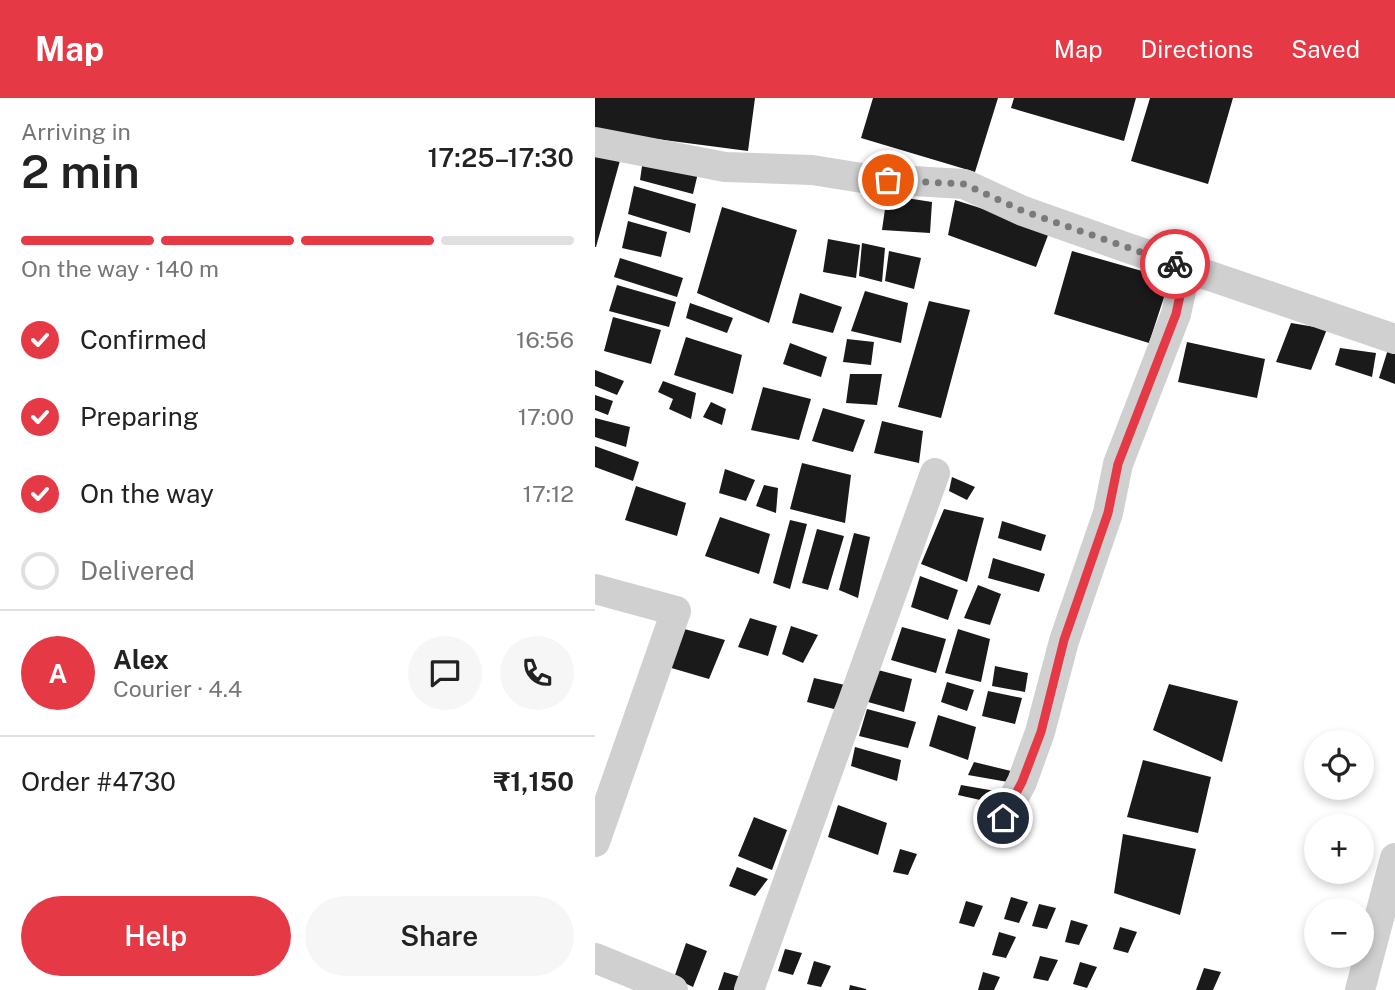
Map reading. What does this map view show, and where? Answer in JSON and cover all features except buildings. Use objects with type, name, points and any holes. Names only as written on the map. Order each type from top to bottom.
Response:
[{"type":"street","points":[[595,142],[725,167],[812,170],[862,178],[964,184],[1023,211],[1395,340]]},
{"type":"street","points":[[1003,818],[1022,782],[1041,732],[1064,640],[1108,513],[1118,464],[1176,314],[1186,268]]},
{"type":"street","points":[[749,990],[935,473]]},
{"type":"street","points":[[595,589],[676,611],[595,842]]},
{"type":"street","points":[[1360,990],[1395,858]]},
{"type":"street","points":[[595,958],[673,990]]},
{"type":"way so far","points":[[888,180],[964,184],[1023,211],[1175,264]]},
{"type":"route","points":[[1003,818],[1022,782],[1041,732],[1064,640],[1108,513],[1118,464],[1176,314],[1186,268],[1175,264]]}]
